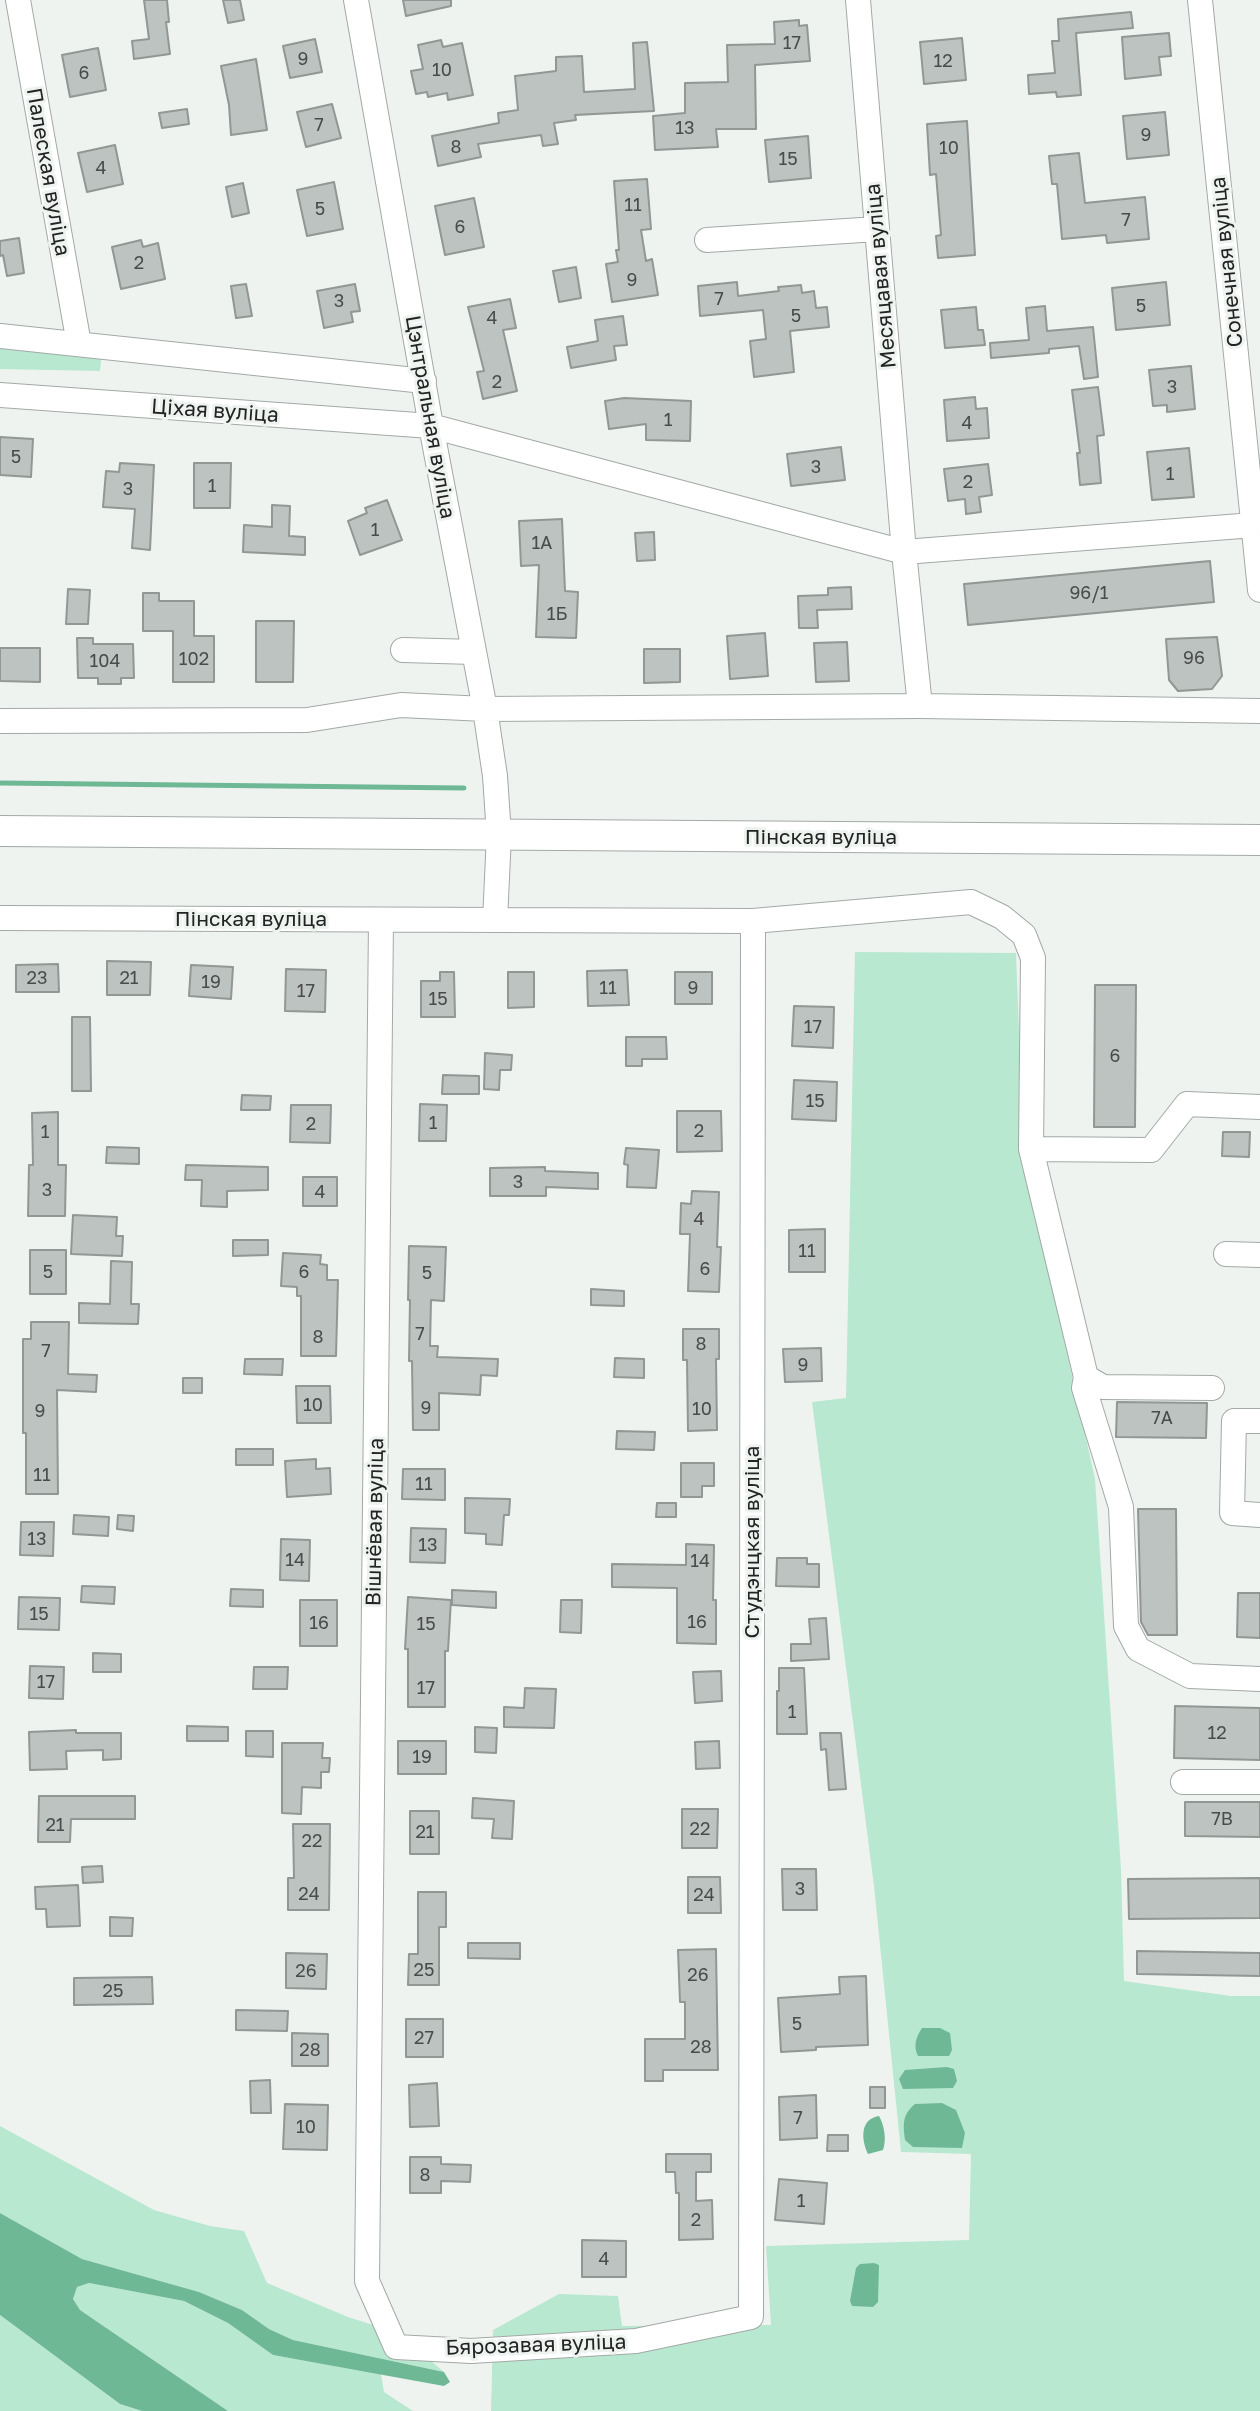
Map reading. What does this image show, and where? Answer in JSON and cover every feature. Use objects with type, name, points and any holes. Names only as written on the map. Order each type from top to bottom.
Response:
[{"type":"main road","name":"Пінская вуліца","points":[[0,831],[1260,840]]},
{"type":"street","name":"Палеская вуліца","points":[[18,0],[79,344]]},
{"type":"street","name":"Цэнтральная вуліца","points":[[356,0],[431,426],[485,709],[495,776],[499,835],[495,920]]},
{"type":"street","name":"Месяцавая вуліца","points":[[858,0],[904,552],[920,706]]},
{"type":"street","name":"Сонечная вуліца","points":[[1200,0],[1260,590]]},
{"type":"street","points":[[707,240],[877,229]]},
{"type":"street","points":[[0,336],[424,381]]},
{"type":"street","name":"Ціхая вуліца","points":[[0,395],[431,426],[904,552],[1254,525]]},
{"type":"street","points":[[403,650],[474,652]]},
{"type":"street","points":[[0,721],[307,720],[401,705],[485,709],[920,706],[1260,711]]},
{"type":"street","name":"Пінская вуліца","points":[[0,918],[753,921],[971,902],[1002,917],[1024,935],[1033,958],[1031,1149]]},
{"type":"street","name":"Вішнёвая вуліца","points":[[369,2123],[381,920]]},
{"type":"street","name":"Студэнцкая вуліца","points":[[751,2164],[753,921]]},
{"type":"street","points":[[1260,1107],[1187,1104],[1151,1150],[1031,1149],[1086,1377],[1084,1388],[1121,1507],[1126,1626],[1138,1649],[1190,1676],[1260,1679]]},
{"type":"street","points":[[1226,1254],[1260,1255]]},
{"type":"street","points":[[1086,1377],[1103,1387],[1212,1388]]},
{"type":"street","points":[[1260,1421],[1234,1421],[1232,1513],[1260,1515]]},
{"type":"street","points":[[1183,1782],[1260,1782]]},
{"type":"street","name":"Бярозавая вуліца","points":[[369,2123],[367,2281],[396,2347],[471,2351],[636,2341],[751,2317],[751,2164]]},
{"type":"shaded area","points":[[0,345],[102,353],[100,371],[0,369]]},
{"type":"shaded area","points":[[855,952],[1016,953],[1024,1159],[1095,1479],[1121,1869],[1124,1981],[1231,1996],[1260,1996],[1260,2411],[491,2411],[493,2330],[559,2294],[618,2296],[622,2326],[771,2325],[766,2246],[969,2240],[971,2154],[901,2152],[874,1886],[812,1402],[846,1398]]},
{"type":"shaded area","points":[[922,2028],[940,2028],[950,2033],[952,2050],[949,2056],[918,2056],[916,2042]]},
{"type":"shaded area","points":[[947,2067],[954,2069],[957,2081],[953,2088],[903,2089],[899,2079],[905,2070]]},
{"type":"shaded area","points":[[942,2103],[956,2110],[965,2133],[962,2148],[913,2147],[905,2140],[904,2124],[908,2112],[915,2104]]},
{"type":"shaded area","points":[[879,2116],[884,2132],[883,2150],[868,2154],[864,2142],[865,2125]]},
{"type":"shaded area","points":[[0,2126],[154,2210],[210,2226],[244,2231],[267,2283],[348,2317],[398,2333],[444,2372],[293,2340],[269,2329],[242,2310],[199,2292],[82,2259],[0,2213]]},
{"type":"shaded area","points":[[0,2213],[82,2259],[199,2292],[242,2310],[269,2329],[293,2340],[444,2372],[450,2382],[444,2386],[273,2355],[228,2323],[184,2301],[89,2283],[77,2287],[73,2299],[80,2310],[228,2411],[142,2411],[120,2404],[0,2315]]},
{"type":"shaded area","points":[[860,2264],[879,2265],[878,2302],[873,2307],[852,2306],[850,2301],[856,2268]]},
{"type":"shaded area","points":[[89,2283],[184,2301],[228,2323],[273,2355],[381,2374],[384,2392],[413,2411],[228,2411],[80,2310],[73,2299],[77,2287]]},
{"type":"shaded area","points":[[0,2315],[120,2404],[142,2411],[0,2411]]},
{"type":"building","points":[[144,0],[167,0],[169,22],[166,22],[170,54],[134,59],[132,41],[149,39]]},
{"type":"building","points":[[223,0],[240,0],[244,20],[228,23]]},
{"type":"building","points":[[403,0],[451,0],[451,6],[406,16]]},
{"type":"building","points":[[1131,12],[1133,28],[1076,33],[1081,95],[1057,97],[1056,92],[1029,94],[1028,75],[1055,73],[1052,41],[1059,41],[1058,19]]},
{"type":"building","points":[[799,20],[799,26],[807,25],[810,61],[755,65],[756,129],[716,129],[718,147],[655,150],[653,116],[685,113],[685,83],[728,82],[727,45],[775,44],[774,22]]},
{"type":"building","points":[[1169,33],[1171,56],[1159,57],[1161,75],[1125,79],[1122,37]]},
{"type":"building","points":[[962,38],[966,80],[924,84],[920,42]]},
{"type":"building","points":[[315,39],[322,72],[290,78],[283,46]]},
{"type":"building","points":[[441,40],[443,47],[462,43],[473,95],[448,100],[447,93],[428,97],[427,92],[416,94],[411,71],[423,69],[418,45]]},
{"type":"building","points":[[647,42],[654,111],[575,115],[576,120],[554,123],[558,144],[543,146],[541,135],[478,144],[481,157],[438,166],[432,136],[499,123],[498,113],[518,110],[515,76],[556,71],[556,57],[582,56],[584,92],[635,89],[633,43]]},
{"type":"building","points":[[98,48],[106,90],[70,97],[62,55]]},
{"type":"building","points":[[256,59],[267,130],[231,135],[229,105],[221,66]]},
{"type":"building","points":[[332,104],[341,138],[306,147],[297,112]]},
{"type":"building","points":[[187,109],[189,124],[162,128],[159,113]]},
{"type":"building","points":[[1165,112],[1169,155],[1127,159],[1123,116]]},
{"type":"building","points":[[967,121],[975,255],[938,258],[936,236],[941,235],[936,174],[930,175],[927,124]]},
{"type":"building","points":[[808,136],[811,178],[769,182],[765,140]]},
{"type":"building","points":[[115,145],[123,184],[87,192],[78,153]]},
{"type":"building","points":[[1079,153],[1085,203],[1145,197],[1149,239],[1107,243],[1106,235],[1062,239],[1057,184],[1052,184],[1049,156]]},
{"type":"building","points":[[647,179],[651,229],[641,230],[646,261],[652,259],[658,295],[612,302],[606,264],[618,262],[614,181]]},
{"type":"building","points":[[334,182],[343,229],[307,236],[297,190]]},
{"type":"building","points":[[243,183],[249,213],[232,217],[226,187]]},
{"type":"building","points":[[474,198],[484,247],[445,255],[435,206]]},
{"type":"building","points":[[19,238],[24,273],[7,276],[3,255],[0,256],[0,241]]},
{"type":"building","points":[[141,240],[143,247],[158,243],[165,279],[121,289],[112,247]]},
{"type":"building","points":[[576,267],[581,298],[559,302],[553,271]]},
{"type":"building","points":[[737,282],[738,296],[779,291],[778,287],[801,285],[802,293],[814,291],[816,308],[827,307],[829,327],[790,331],[794,372],[754,377],[750,341],[766,339],[763,310],[700,316],[698,286]]},
{"type":"building","points":[[1166,282],[1170,325],[1116,330],[1112,288]]},
{"type":"building","points":[[246,284],[252,316],[236,318],[231,286]]},
{"type":"building","points":[[355,284],[360,311],[351,312],[353,322],[324,328],[317,291]]},
{"type":"building","points":[[510,299],[516,328],[503,330],[517,391],[483,399],[477,372],[484,371],[468,307]]},
{"type":"building","points":[[1045,306],[1047,331],[1093,327],[1098,377],[1084,379],[1079,346],[1049,349],[1049,353],[991,358],[990,343],[1029,340],[1026,308]]},
{"type":"building","points":[[976,307],[978,330],[983,330],[985,345],[945,348],[941,310]]},
{"type":"building","points":[[623,316],[627,345],[614,346],[616,360],[571,368],[567,347],[598,341],[595,320]]},
{"type":"building","points":[[1191,366],[1195,409],[1167,412],[1167,405],[1153,406],[1149,370]]},
{"type":"building","points":[[1098,387],[1104,435],[1097,436],[1101,483],[1080,485],[1077,453],[1080,453],[1072,390]]},
{"type":"building","points":[[975,397],[976,409],[987,408],[989,438],[947,441],[944,400]]},
{"type":"building","points":[[624,398],[691,401],[690,441],[646,440],[646,424],[609,429],[605,401]]},
{"type":"building","points":[[0,437],[33,439],[31,477],[0,475]]},
{"type":"building","points":[[841,447],[845,480],[791,486],[787,454]]},
{"type":"building","points":[[1189,448],[1194,497],[1152,500],[1147,452]]},
{"type":"building","points":[[120,463],[154,465],[150,550],[132,548],[135,509],[103,507],[106,471],[119,472]]},
{"type":"building","points":[[194,463],[231,463],[230,508],[194,508]]},
{"type":"building","points":[[988,464],[992,495],[979,497],[981,512],[966,514],[965,499],[948,501],[944,469]]},
{"type":"building","points":[[387,500],[402,540],[360,555],[348,521],[367,513],[365,508]]},
{"type":"building","points":[[272,505],[290,506],[289,536],[305,537],[305,555],[243,552],[244,525],[272,527]]},
{"type":"building","points":[[562,519],[565,591],[578,592],[576,638],[536,637],[539,565],[521,566],[519,521]]},
{"type":"building","points":[[654,532],[655,560],[637,561],[635,533]]},
{"type":"building","points":[[1210,561],[1214,602],[968,625],[964,584]]},
{"type":"building","points":[[851,587],[852,609],[817,610],[818,628],[799,628],[798,596],[828,595],[828,588]]},
{"type":"building","points":[[68,589],[90,590],[88,624],[66,624]]},
{"type":"building","points":[[143,593],[159,593],[159,601],[194,601],[194,636],[214,636],[214,682],[173,682],[173,631],[143,631]]},
{"type":"building","points":[[256,621],[294,621],[293,682],[256,682]]},
{"type":"building","points":[[765,633],[768,676],[730,679],[727,636]]},
{"type":"building","points":[[1217,637],[1222,676],[1212,689],[1178,691],[1169,680],[1166,639]]},
{"type":"building","points":[[77,638],[93,638],[93,644],[133,644],[134,678],[121,678],[121,684],[98,684],[98,678],[78,678]]},
{"type":"building","points":[[847,642],[849,681],[816,682],[814,643]]},
{"type":"building","points":[[0,648],[40,648],[40,682],[0,681]]},
{"type":"building","points":[[644,649],[680,649],[680,682],[644,683]]},
{"type":"building","points":[[107,961],[151,962],[150,995],[107,995]]},
{"type":"building","points":[[58,964],[59,992],[16,992],[16,965]]},
{"type":"building","points":[[191,965],[233,967],[231,999],[189,996]]},
{"type":"building","points":[[286,969],[326,970],[325,1012],[285,1011]]},
{"type":"building","points":[[627,970],[629,1005],[588,1006],[587,971]]},
{"type":"building","points":[[440,972],[454,972],[455,1017],[421,1017],[421,981],[440,981]]},
{"type":"building","points":[[508,972],[534,972],[534,1007],[508,1008]]},
{"type":"building","points":[[675,972],[712,972],[712,1004],[675,1004]]},
{"type":"building","points":[[1095,985],[1136,985],[1135,1127],[1094,1127]]},
{"type":"building","points":[[794,1006],[834,1007],[833,1048],[792,1046]]},
{"type":"building","points":[[72,1017],[90,1017],[91,1091],[72,1091]]},
{"type":"building","points":[[626,1037],[666,1037],[667,1059],[642,1059],[642,1066],[626,1066]]},
{"type":"building","points":[[485,1053],[512,1055],[511,1070],[500,1070],[499,1090],[484,1089]]},
{"type":"building","points":[[443,1075],[479,1076],[479,1094],[442,1094]]},
{"type":"building","points":[[794,1080],[837,1082],[836,1121],[792,1119]]},
{"type":"building","points":[[242,1095],[271,1096],[270,1110],[241,1110]]},
{"type":"building","points":[[420,1104],[447,1105],[446,1141],[419,1141]]},
{"type":"building","points":[[291,1105],[331,1105],[330,1143],[290,1142]]},
{"type":"building","points":[[677,1111],[721,1111],[722,1151],[677,1152]]},
{"type":"building","points":[[58,1112],[58,1165],[66,1165],[65,1216],[28,1216],[29,1165],[33,1165],[32,1113]]},
{"type":"building","points":[[1223,1132],[1250,1132],[1249,1157],[1222,1156]]},
{"type":"building","points":[[107,1147],[139,1148],[139,1164],[106,1163]]},
{"type":"building","points":[[626,1148],[659,1150],[656,1188],[627,1187],[628,1165],[624,1164]]},
{"type":"building","points":[[186,1165],[268,1167],[268,1190],[227,1191],[227,1207],[201,1206],[202,1180],[185,1180]]},
{"type":"building","points":[[545,1167],[545,1171],[598,1173],[598,1189],[546,1187],[546,1196],[490,1196],[490,1168]]},
{"type":"building","points":[[303,1177],[337,1177],[337,1206],[303,1206]]},
{"type":"building","points":[[692,1191],[719,1192],[719,1292],[688,1291],[690,1234],[680,1234],[681,1203],[691,1204]]},
{"type":"building","points":[[73,1215],[117,1217],[116,1236],[123,1236],[122,1256],[71,1254]]},
{"type":"building","points":[[825,1229],[825,1272],[789,1272],[789,1230]]},
{"type":"building","points":[[233,1240],[268,1240],[268,1255],[233,1256]]},
{"type":"building","points":[[409,1246],[446,1247],[444,1301],[431,1300],[430,1346],[438,1346],[437,1357],[498,1359],[497,1376],[481,1375],[480,1395],[439,1393],[439,1430],[413,1430],[412,1361],[409,1361]]},
{"type":"building","points":[[30,1250],[66,1250],[66,1294],[30,1294]]},
{"type":"building","points":[[283,1253],[321,1255],[320,1264],[327,1265],[327,1280],[338,1280],[336,1356],[301,1356],[301,1296],[297,1296],[297,1287],[281,1286]]},
{"type":"building","points":[[111,1261],[132,1262],[131,1304],[139,1304],[138,1324],[79,1323],[79,1303],[110,1304]]},
{"type":"building","points":[[591,1289],[624,1291],[624,1306],[591,1305]]},
{"type":"building","points":[[31,1322],[69,1322],[68,1374],[97,1375],[96,1392],[57,1390],[58,1494],[26,1494],[23,1339],[31,1339]]},
{"type":"building","points":[[683,1329],[719,1329],[719,1359],[716,1359],[717,1430],[688,1431],[687,1360],[683,1360]]},
{"type":"building","points":[[821,1348],[822,1381],[785,1382],[783,1349]]},
{"type":"building","points":[[615,1358],[644,1359],[644,1378],[614,1377]]},
{"type":"building","points":[[245,1359],[283,1359],[282,1375],[244,1374]]},
{"type":"building","points":[[183,1378],[202,1378],[202,1393],[183,1393]]},
{"type":"building","points":[[296,1386],[330,1386],[331,1423],[297,1423]]},
{"type":"building","points":[[1117,1402],[1207,1403],[1206,1438],[1116,1437]]},
{"type":"building","points":[[617,1431],[655,1432],[654,1450],[616,1449]]},
{"type":"building","points":[[236,1449],[273,1449],[273,1465],[236,1465]]},
{"type":"building","points":[[316,1459],[316,1469],[330,1468],[331,1494],[287,1497],[285,1461]]},
{"type":"building","points":[[681,1463],[714,1463],[714,1486],[702,1486],[702,1497],[681,1497]]},
{"type":"building","points":[[403,1469],[445,1469],[445,1500],[402,1499]]},
{"type":"building","points":[[465,1498],[510,1499],[509,1515],[504,1515],[502,1545],[486,1544],[486,1534],[465,1533]]},
{"type":"building","points":[[657,1503],[676,1503],[676,1517],[656,1517]]},
{"type":"building","points":[[1138,1509],[1176,1509],[1177,1635],[1148,1635],[1141,1622]]},
{"type":"building","points":[[74,1515],[109,1517],[108,1536],[73,1534]]},
{"type":"building","points":[[118,1515],[134,1516],[133,1531],[117,1529]]},
{"type":"building","points":[[21,1522],[54,1522],[53,1556],[20,1555]]},
{"type":"building","points":[[411,1528],[446,1529],[445,1563],[410,1562]]},
{"type":"building","points":[[281,1539],[310,1540],[309,1581],[280,1580]]},
{"type":"building","points":[[686,1544],[714,1545],[713,1600],[716,1600],[716,1644],[677,1643],[677,1588],[612,1587],[612,1564],[686,1565]]},
{"type":"building","points":[[777,1558],[807,1558],[807,1564],[819,1564],[819,1587],[776,1586]]},
{"type":"building","points":[[82,1586],[115,1587],[114,1604],[81,1602]]},
{"type":"building","points":[[231,1589],[263,1590],[263,1607],[230,1606]]},
{"type":"building","points":[[452,1590],[496,1592],[496,1608],[452,1605]]},
{"type":"building","points":[[1238,1593],[1260,1593],[1260,1638],[1237,1637]]},
{"type":"building","points":[[19,1597],[60,1598],[59,1630],[18,1629]]},
{"type":"building","points":[[408,1597],[451,1600],[448,1651],[445,1651],[445,1707],[408,1707],[408,1649],[405,1649]]},
{"type":"building","points":[[300,1600],[337,1600],[337,1646],[300,1646]]},
{"type":"building","points":[[561,1600],[582,1600],[581,1633],[560,1632]]},
{"type":"building","points":[[826,1618],[829,1659],[791,1661],[791,1644],[811,1644],[809,1619]]},
{"type":"building","points":[[93,1653],[121,1654],[121,1672],[93,1672]]},
{"type":"building","points":[[30,1666],[64,1667],[63,1699],[29,1698]]},
{"type":"building","points":[[254,1667],[288,1667],[287,1689],[253,1689]]},
{"type":"building","points":[[779,1668],[804,1668],[807,1734],[777,1734]]},
{"type":"building","points":[[721,1671],[722,1701],[695,1703],[693,1672]]},
{"type":"building","points":[[525,1688],[556,1689],[554,1728],[504,1727],[504,1707],[524,1708]]},
{"type":"building","points":[[1175,1706],[1260,1708],[1260,1760],[1174,1758]]},
{"type":"building","points":[[187,1726],[228,1727],[228,1741],[187,1741]]},
{"type":"building","points":[[475,1727],[497,1728],[496,1753],[475,1752]]},
{"type":"building","points":[[76,1730],[76,1733],[121,1733],[121,1759],[103,1760],[103,1750],[66,1751],[67,1769],[30,1770],[29,1732]]},
{"type":"building","points":[[246,1731],[273,1731],[273,1757],[246,1756]]},
{"type":"building","points":[[820,1733],[841,1733],[846,1789],[829,1790],[826,1749],[821,1750]]},
{"type":"building","points":[[398,1741],[446,1741],[446,1774],[398,1774]]},
{"type":"building","points":[[719,1741],[720,1768],[696,1769],[695,1742]]},
{"type":"building","points":[[282,1743],[323,1743],[322,1758],[330,1758],[329,1772],[321,1772],[321,1788],[302,1787],[301,1814],[282,1813]]},
{"type":"building","points":[[39,1796],[135,1796],[135,1819],[71,1819],[70,1842],[38,1842]]},
{"type":"building","points":[[473,1798],[514,1801],[512,1839],[492,1838],[494,1819],[472,1818]]},
{"type":"building","points":[[1185,1802],[1260,1802],[1260,1837],[1185,1836]]},
{"type":"building","points":[[682,1809],[718,1809],[717,1848],[682,1848]]},
{"type":"building","points":[[410,1811],[439,1811],[439,1854],[410,1854]]},
{"type":"building","points":[[293,1824],[330,1824],[329,1910],[288,1910],[288,1878],[294,1878]]},
{"type":"building","points":[[102,1866],[103,1882],[83,1883],[82,1867]]},
{"type":"building","points":[[782,1869],[816,1869],[817,1910],[783,1910]]},
{"type":"building","points":[[688,1877],[720,1877],[721,1913],[688,1913]]},
{"type":"building","points":[[1260,1878],[1260,1918],[1129,1919],[1128,1879]]},
{"type":"building","points":[[78,1885],[80,1926],[47,1927],[46,1909],[36,1909],[35,1887]]},
{"type":"building","points":[[418,1892],[446,1892],[446,1927],[439,1927],[439,1985],[408,1985],[409,1954],[418,1954]]},
{"type":"building","points":[[110,1917],[133,1918],[132,1936],[110,1936]]},
{"type":"building","points":[[468,1943],[520,1943],[520,1959],[468,1958]]},
{"type":"building","points":[[716,1949],[718,2070],[663,2070],[663,2081],[645,2081],[645,2039],[685,2039],[685,2002],[680,2002],[678,1950]]},
{"type":"building","points":[[1137,1951],[1260,1953],[1260,1976],[1137,1974]]},
{"type":"building","points":[[286,1953],[327,1954],[326,1989],[286,1988]]},
{"type":"building","points":[[866,1976],[868,2045],[816,2047],[816,2050],[781,2052],[778,1998],[840,1994],[839,1977]]},
{"type":"building","points":[[152,1977],[153,2004],[74,2005],[74,1978]]},
{"type":"building","points":[[236,2010],[288,2011],[287,2031],[236,2030]]},
{"type":"building","points":[[406,2019],[443,2019],[443,2057],[406,2057]]},
{"type":"building","points":[[292,2033],[328,2034],[328,2066],[292,2066]]},
{"type":"building","points":[[270,2080],[271,2113],[251,2113],[250,2081]]},
{"type":"building","points":[[437,2083],[439,2126],[410,2127],[409,2085]]},
{"type":"building","points":[[870,2087],[885,2087],[885,2108],[870,2108]]},
{"type":"building","points":[[816,2095],[817,2138],[780,2140],[779,2097]]},
{"type":"building","points":[[285,2104],[328,2105],[327,2150],[283,2149]]},
{"type":"building","points":[[828,2135],[848,2135],[848,2151],[827,2151]]},
{"type":"building","points":[[666,2154],[711,2154],[711,2172],[696,2172],[696,2201],[712,2200],[713,2239],[679,2240],[679,2193],[676,2193],[675,2172],[666,2172]]},
{"type":"building","points":[[410,2157],[441,2157],[441,2164],[471,2165],[470,2182],[441,2181],[441,2193],[410,2193]]},
{"type":"building","points":[[779,2179],[827,2183],[824,2224],[775,2220]]},
{"type":"building","points":[[582,2240],[626,2241],[626,2277],[582,2277]]},
{"type":"waterway","points":[[0,783],[464,788]]}]
